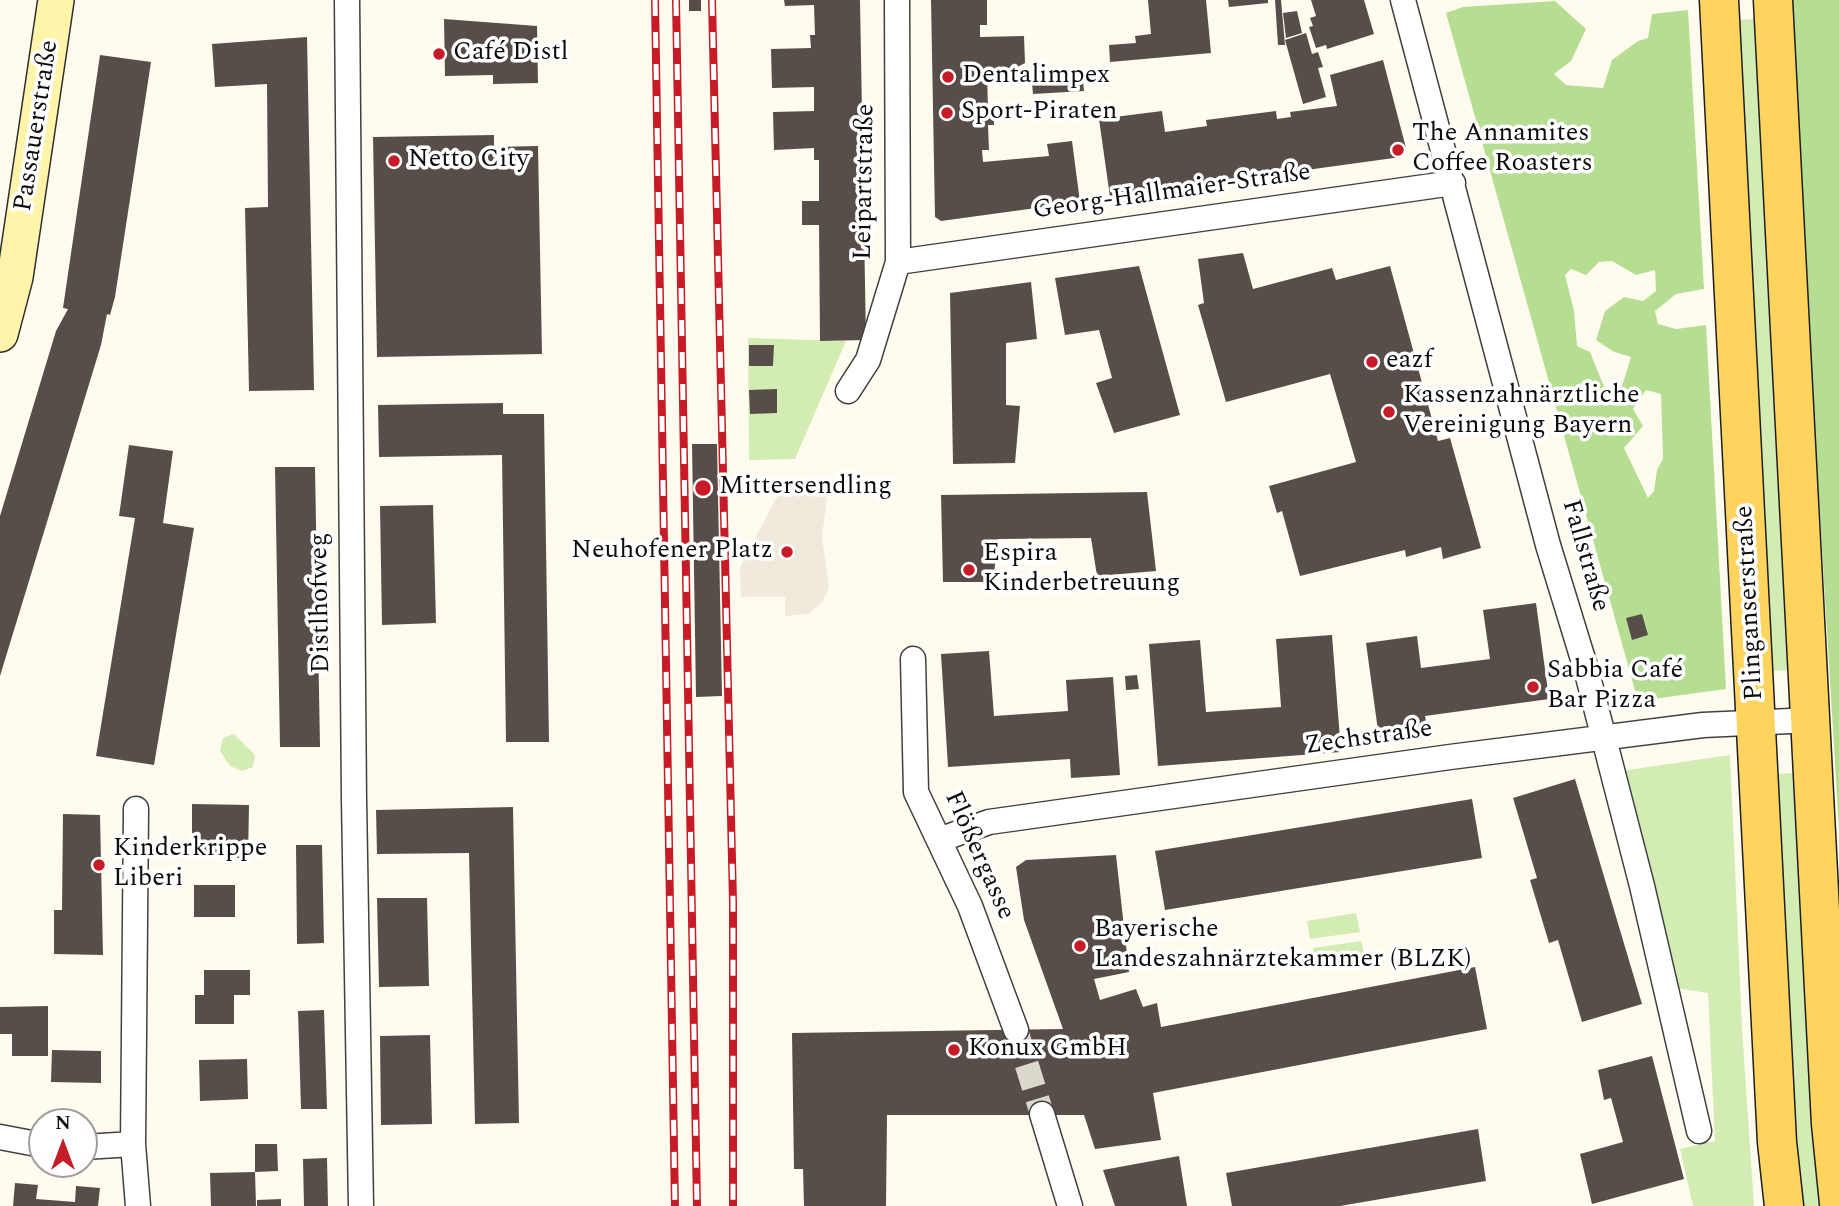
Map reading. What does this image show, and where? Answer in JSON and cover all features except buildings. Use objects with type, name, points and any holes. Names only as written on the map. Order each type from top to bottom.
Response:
[{"type":"main road","name":"Plinganserstraße","points":[[1718,0],[1777,1142],[1784,1206]]},
{"type":"main road","name":"Plinganserstraße","points":[[1773,0],[1831,1125],[1839,1203]]},
{"type":"street","name":"Passauerstraße","points":[[0,334],[15,277],[56,0]]},
{"type":"street","name":"Distlhofweg","points":[[347,0],[353,731],[361,1206]]},
{"type":"street","name":"Leipartstraße","points":[[848,391],[868,360],[898,262],[897,0]]},
{"type":"street","name":"Fallstraße","points":[[1403,0],[1642,886],[1699,1131]]},
{"type":"street","name":"Georg-Hallmaier-Straße","points":[[898,262],[1453,183]]},
{"type":"street","name":"Flößergasse","points":[[913,659],[916,792],[970,906],[1016,1030]]},
{"type":"street","name":"Zechstraße","points":[[939,839],[989,822],[1603,737],[1757,722],[1812,720]]},
{"type":"street","points":[[136,809],[133,1144],[138,1206]]},
{"type":"street","points":[[1042,1114],[1070,1206]]},
{"type":"street","points":[[0,1137],[28,1142]]},
{"type":"street","points":[[98,1146],[133,1144]]},
{"type":"green space","points":[[1790,0],[1839,0],[1839,829],[1794,85]]},
{"type":"green space","points":[[1555,1],[1586,29],[1571,61],[1554,74],[1566,85],[1603,88],[1612,60],[1638,41],[1648,38],[1652,14],[1688,10],[1704,289],[1676,294],[1655,311],[1658,324],[1676,329],[1706,325],[1726,689],[1638,701],[1446,13],[1463,7]],"holes":[[[1612,261],[1636,275],[1655,270],[1656,291],[1643,301],[1624,297],[1605,311],[1596,340],[1614,352],[1631,357],[1617,403],[1611,404],[1590,352],[1577,346],[1574,311],[1565,275],[1571,269],[1586,275],[1599,262]],[[1646,390],[1661,394],[1663,459],[1657,470],[1654,491],[1648,498],[1624,448],[1643,426],[1633,409]]]},
{"type":"green space","points":[[1759,19],[1794,670],[1766,671],[1732,20]]},
{"type":"green space","points":[[748,338],[846,341],[795,459],[749,460]]},
{"type":"green space","points":[[234,734],[255,755],[253,767],[242,771],[230,766],[220,751],[223,738]]},
{"type":"green space","points":[[1730,755],[1742,1028],[1754,1206],[1693,1206],[1680,1149],[1715,1141],[1708,993],[1676,988],[1621,771]]},
{"type":"green space","points":[[1799,773],[1825,1206],[1799,1206],[1772,774]]},
{"type":"green space","points":[[1356,913],[1360,932],[1310,939],[1307,921]]},
{"type":"green space","points":[[1361,941],[1366,961],[1317,970],[1313,948]]},
{"type":"shaded area","name":"Neuhofener Platz","points":[[811,485],[823,489],[827,498],[822,537],[829,588],[822,602],[809,614],[785,616],[785,597],[741,597],[740,567],[779,493]]},
{"type":"tunnel","points":[[1016,1030],[1042,1114]]},
{"type":"railway","points":[[655,0],[675,1206]]},
{"type":"railway","points":[[676,0],[697,1206]]},
{"type":"railway","points":[[712,0],[733,902],[733,1206]]},
{"type":"place","name":"Café Distl","points":[[439,54]]},
{"type":"place","name":"Dentalimpex","points":[[948,77]]},
{"type":"place","name":"Sport-Piraten","points":[[947,113]]},
{"type":"place","name":"The Annamites Coffee Roasters","points":[[1398,150]]},
{"type":"place","name":"Netto City","points":[[394,161]]},
{"type":"place","name":"eazf","points":[[1372,362]]},
{"type":"place","name":"Kassenzahnärztliche Vereinigung Bayern","points":[[1389,412]]},
{"type":"place","name":"Mittersendling","points":[[703,488]]},
{"type":"place","name":"Neuhofener Platz","points":[[787,552]]},
{"type":"place","name":"Espira Kinderbetreuung","points":[[969,570]]},
{"type":"place","name":"Sabbia Café Bar Pizza","points":[[1533,687]]},
{"type":"place","name":"Kinderkrippe Liberi","points":[[99,865]]},
{"type":"place","name":"Bayerische Landeszahnärztekammer (BLZK)","points":[[1080,946]]},
{"type":"place","name":"Konux GmbH","points":[[954,1050]]}]
